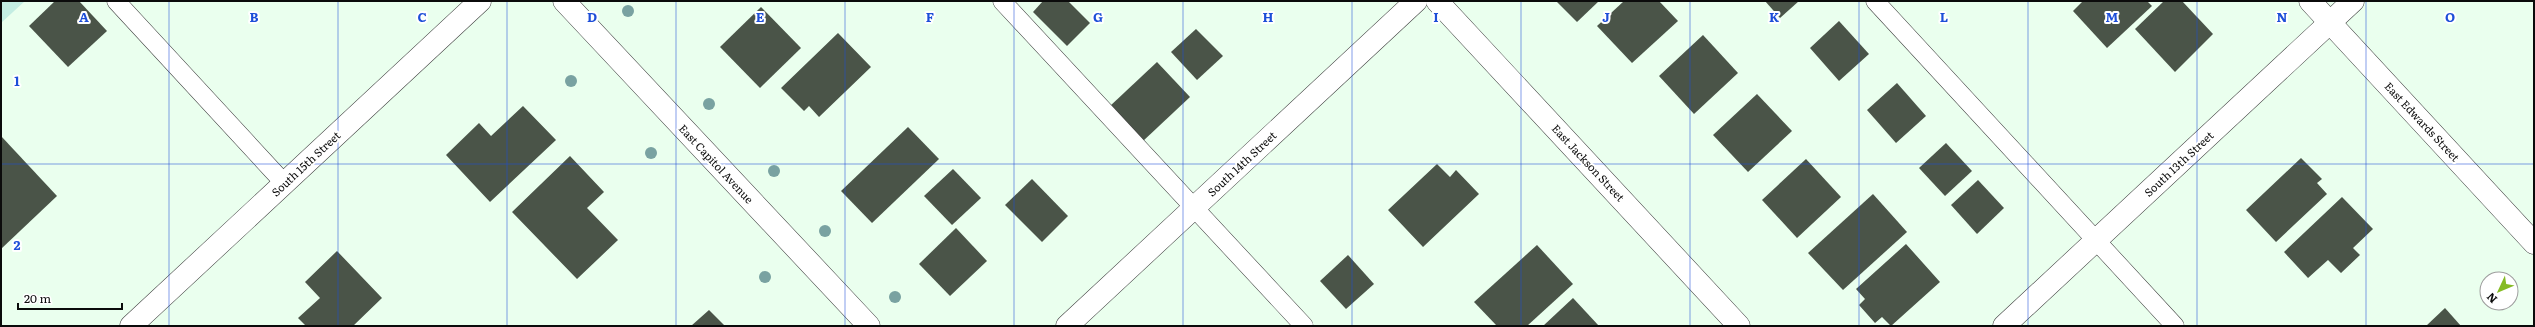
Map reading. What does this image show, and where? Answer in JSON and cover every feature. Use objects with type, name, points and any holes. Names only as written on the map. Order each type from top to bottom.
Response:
[{"type":"street","name":"South 15th Street","points":[[131,326],[480,1]]},
{"type":"street","name":"East Capitol Avenue","points":[[564,1],[869,326]]},
{"type":"street","name":"South 14th Street","points":[[1067,326],[1416,1]]},
{"type":"street","name":"East Jackson Street","points":[[1436,1],[1739,326]]},
{"type":"street","name":"East Edwards Street","points":[[2310,1],[2534,243]]},
{"type":"street","name":"South 13th Street","points":[[2004,326],[2353,1]]},
{"type":"lane","points":[[116,1],[285,184]]},
{"type":"lane","points":[[1002,1],[1304,326]]},
{"type":"lane","points":[[1875,1],[2175,326]]},
{"type":"shaded area","points":[[1,1],[25,1],[1,23]]},
{"type":"building","points":[[55,1],[79,1],[107,31],[68,67],[29,26]]},
{"type":"building","points":[[1043,1],[1068,1],[1090,23],[1067,46],[1033,12]]},
{"type":"building","points":[[1556,1],[1599,1],[1577,22]]},
{"type":"building","points":[[1624,1],[1659,1],[1678,21],[1632,63],[1597,26]]},
{"type":"building","points":[[1765,1],[1799,1],[1780,18]]},
{"type":"building","points":[[2083,1],[2147,1],[2152,6],[2107,48],[2073,11]]},
{"type":"building","points":[[2164,1],[2182,1],[2213,34],[2175,72],[2135,29]]},
{"type":"building","points":[[761,7],[801,48],[760,88],[720,47]]},
{"type":"building","points":[[1839,21],[1869,54],[1839,81],[1810,48]]},
{"type":"building","points":[[1196,29],[1223,56],[1197,80],[1171,52]]},
{"type":"building","points":[[838,33],[871,67],[819,117],[809,106],[804,111],[781,88]]},
{"type":"building","points":[[1703,35],[1738,73],[1694,114],[1659,76]]},
{"type":"building","points":[[1157,62],[1190,97],[1142,142],[1109,107]]},
{"type":"building","points":[[1897,83],[1926,116],[1896,143],[1867,110]]},
{"type":"building","points":[[1757,94],[1792,131],[1748,172],[1713,135]]},
{"type":"building","points":[[523,106],[556,140],[490,202],[446,155],[479,123],[491,136]]},
{"type":"building","points":[[908,127],[939,159],[872,223],[841,191]]},
{"type":"building","points":[[1,136],[57,196],[1,249]]},
{"type":"building","points":[[1946,143],[1972,171],[1945,196],[1919,168]]},
{"type":"building","points":[[570,156],[604,192],[587,208],[618,240],[577,279],[512,212]]},
{"type":"building","points":[[2301,158],[2322,179],[2317,183],[2327,194],[2276,242],[2246,210]]},
{"type":"building","points":[[1806,159],[1841,197],[1797,238],[1762,200]]},
{"type":"building","points":[[1437,164],[1450,177],[1456,170],[1479,194],[1423,247],[1388,210]]},
{"type":"building","points":[[953,169],[981,198],[952,225],[924,196]]},
{"type":"building","points":[[1032,179],[1068,216],[1042,242],[1005,205]]},
{"type":"building","points":[[1978,180],[2004,208],[1977,234],[1951,205]]},
{"type":"building","points":[[1873,194],[1907,232],[1843,290],[1808,253]]},
{"type":"building","points":[[2342,197],[2373,229],[2353,248],[2360,255],[2341,273],[2328,260],[2308,278],[2284,252]]},
{"type":"building","points":[[956,228],[987,261],[950,296],[919,264]]},
{"type":"building","points":[[1906,244],[1940,282],[1891,326],[1882,317],[1875,323],[1859,305],[1865,299],[1856,289]]},
{"type":"building","points":[[1537,245],[1573,284],[1527,326],[1497,326],[1474,302]]},
{"type":"building","points":[[337,251],[382,298],[353,326],[306,326],[298,318],[320,298],[305,282]]},
{"type":"building","points":[[1348,255],[1374,284],[1346,309],[1320,281]]},
{"type":"building","points":[[1573,298],[1599,326],[1543,326]]},
{"type":"building","points":[[2445,308],[2461,326],[2426,326]]},
{"type":"building","points":[[709,310],[725,326],[691,326]]}]
